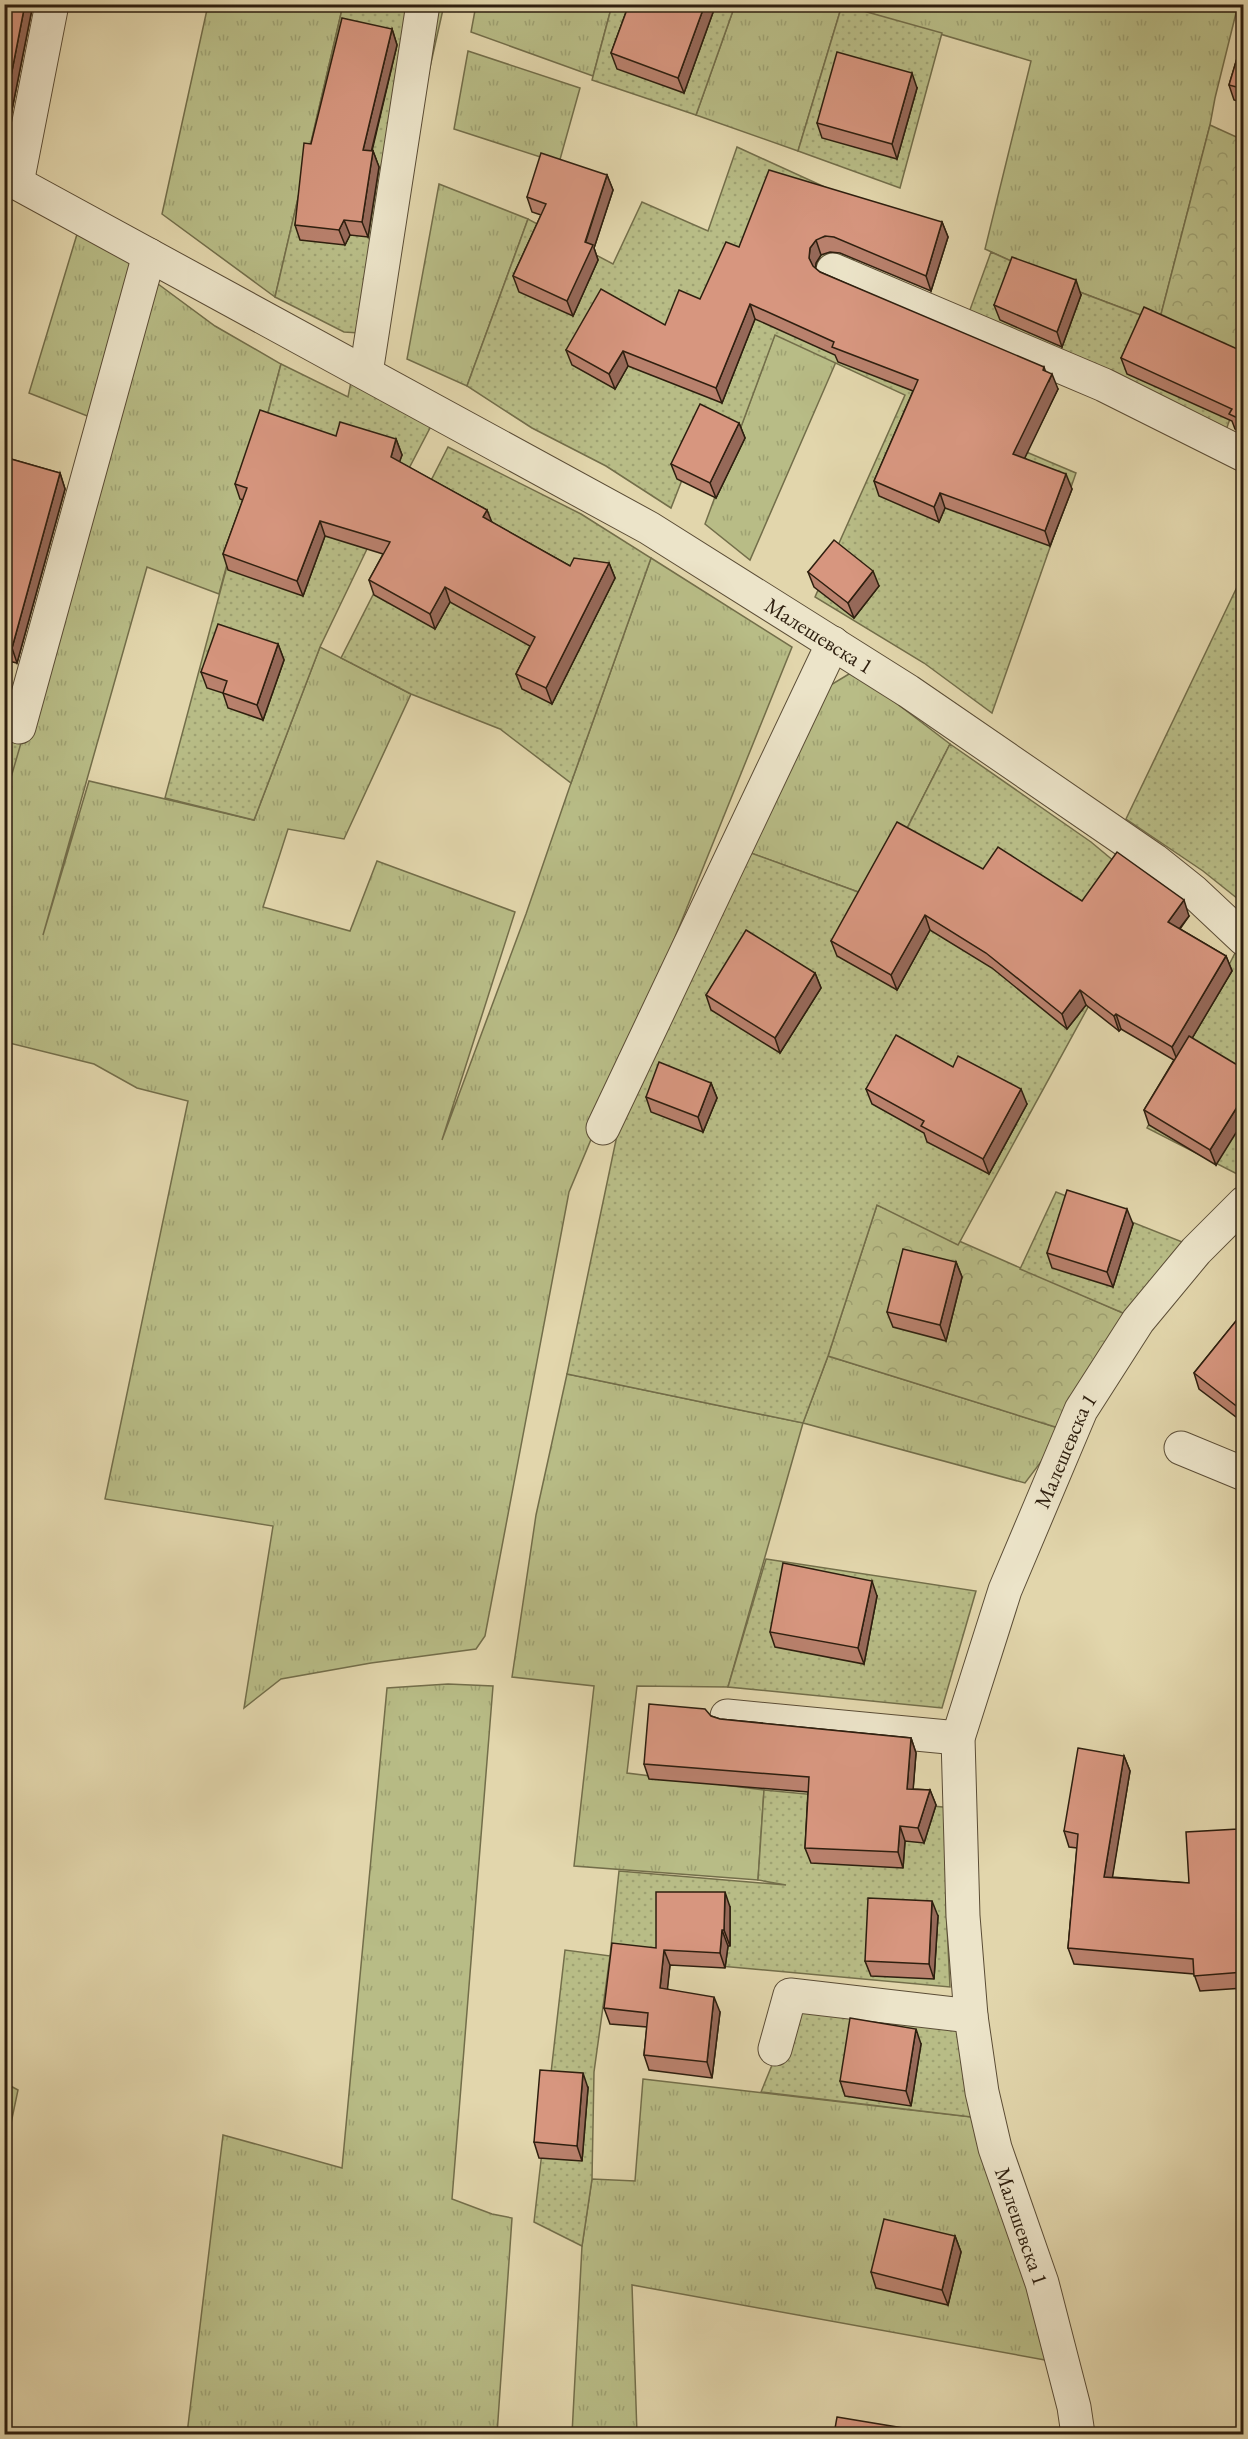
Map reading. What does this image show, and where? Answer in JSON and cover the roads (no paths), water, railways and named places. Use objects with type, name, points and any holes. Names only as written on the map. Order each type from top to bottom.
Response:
[{"type":"street","points":[[11,179],[52,4]]},
{"type":"street","points":[[366,373],[423,4]]},
{"type":"street","name":"Малешевска 1","points":[[11,179],[649,528],[908,691],[1154,860],[1194,892],[1244,939]]},
{"type":"street","points":[[19,727],[149,255]]},
{"type":"street","points":[[833,270],[1104,386],[1244,455]]},
{"type":"street","points":[[603,1128],[833,643]]},
{"type":"street","name":"Малешевска 1","points":[[1078,2434],[1074,2407],[1042,2283],[995,2148],[982,2092],[971,2016],[963,1916],[958,1738],[1005,1590],[1081,1410],[1137,1321],[1196,1251],[1244,1203]]},
{"type":"street","points":[[1181,1448],[1244,1474]]},
{"type":"street","points":[[727,1716],[958,1738]]},
{"type":"street","points":[[775,2049],[790,1995],[971,2016]]}]
